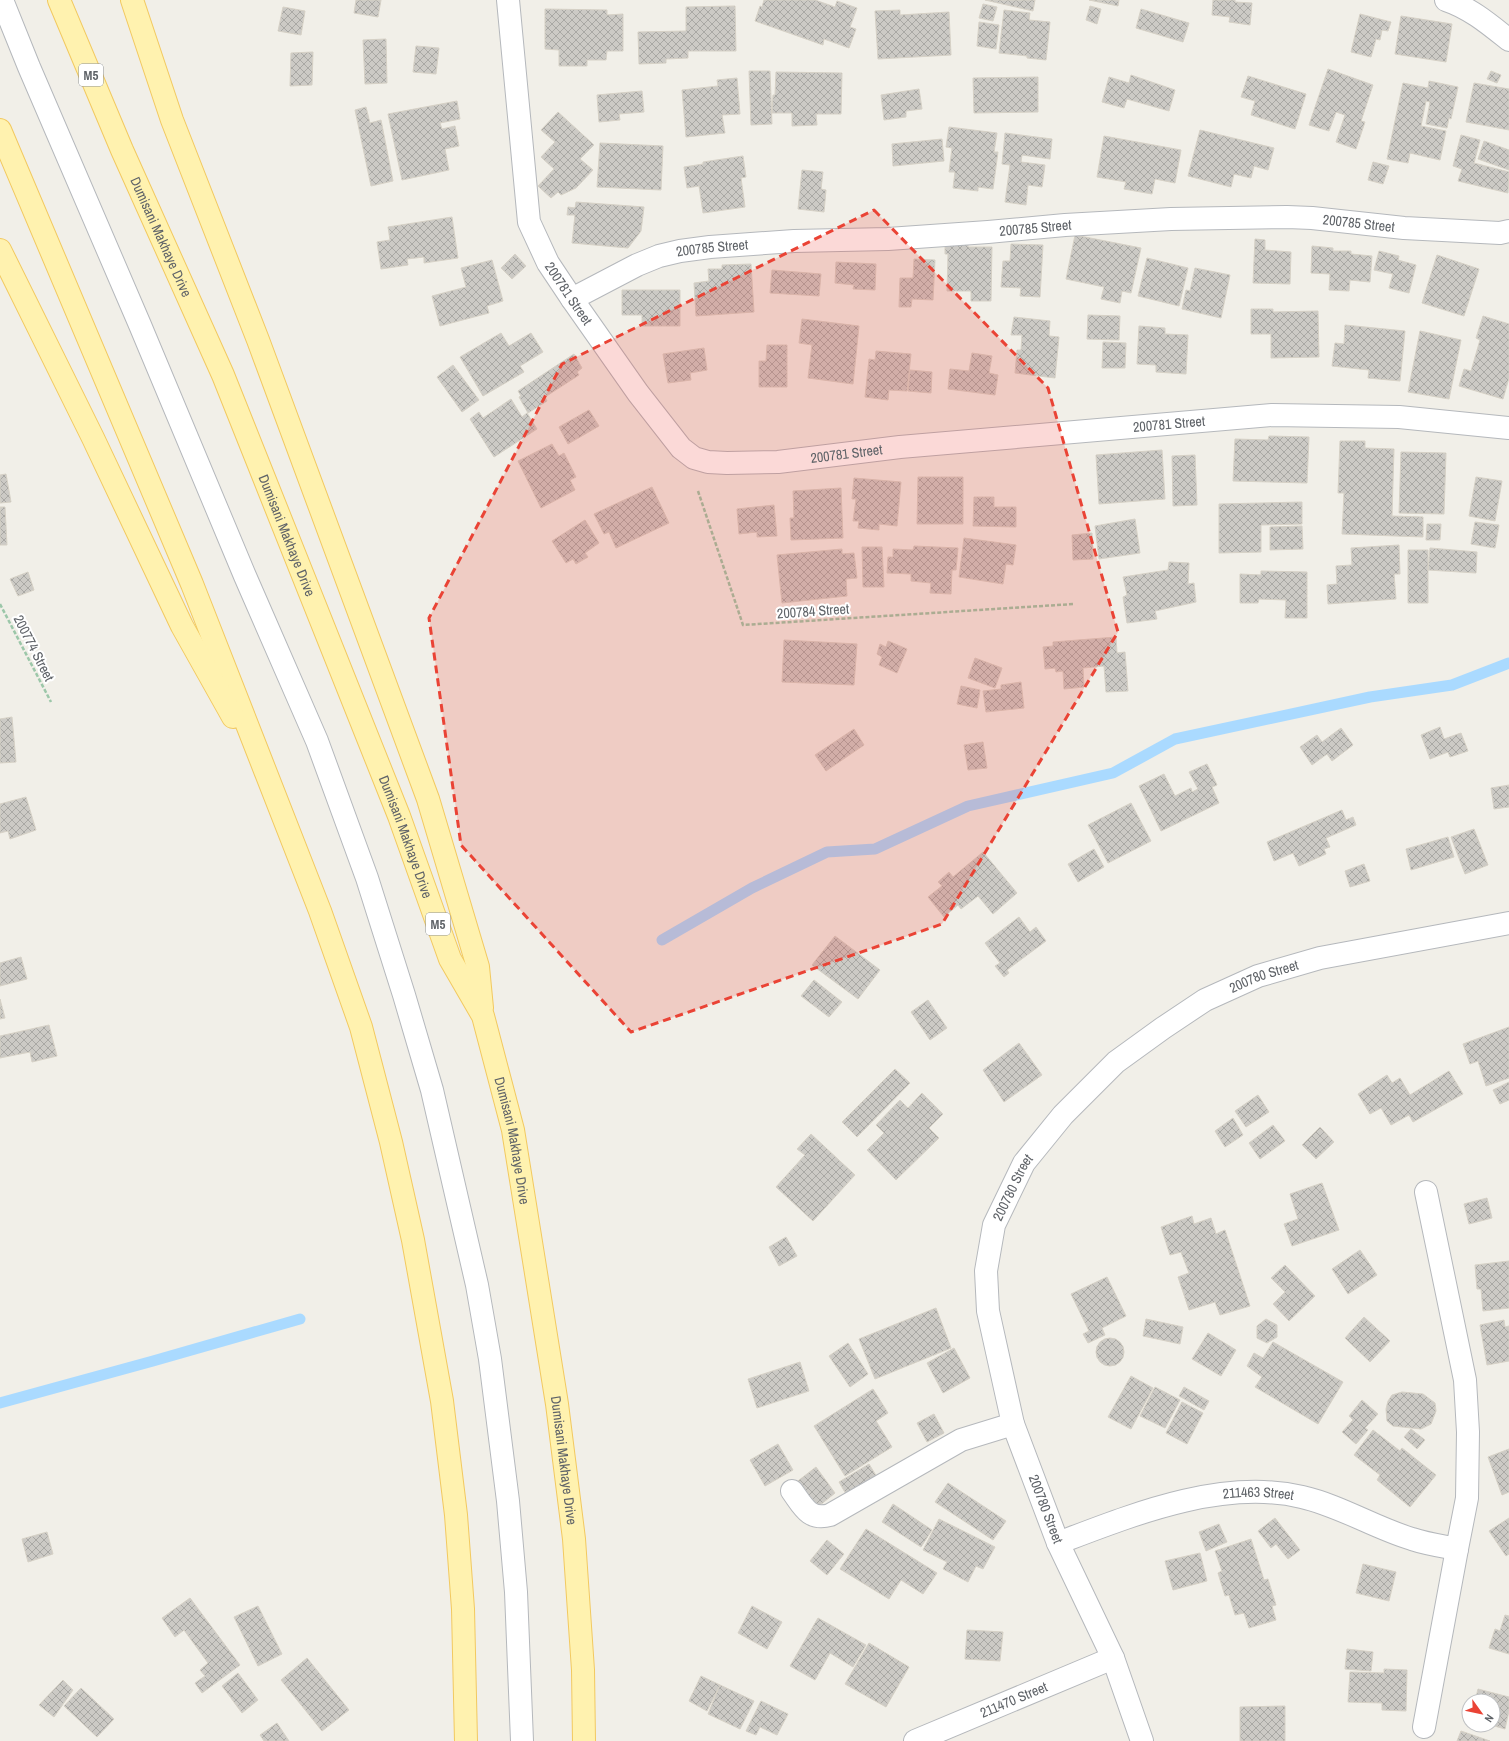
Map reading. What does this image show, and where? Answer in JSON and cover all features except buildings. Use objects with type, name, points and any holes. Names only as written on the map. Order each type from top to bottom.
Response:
[{"type":"main road","name":"Dumisani Makhaye Drive","points":[[59,0],[119,143],[222,375],[399,816],[450,959],[483,1016],[513,1130],[557,1404],[574,1539],[583,1670],[584,1741]]},
{"type":"main road","points":[[132,0],[172,120],[258,340],[428,799],[478,967],[483,1016]]},
{"type":"main road","points":[[0,130],[192,584],[276,795],[320,911],[361,1027],[391,1142],[413,1240],[442,1401],[456,1515],[463,1609],[466,1741]]},
{"type":"main road","points":[[0,250],[93,438],[182,626],[276,795]]},
{"type":"street","points":[[2,0],[242,569],[317,741],[367,878],[404,995],[432,1090],[477,1285],[490,1359],[508,1501],[516,1592],[522,1741]]},
{"type":"street","name":"200781 Street","points":[[508,0],[529,222],[548,263],[572,299],[638,393],[681,448],[694,458],[708,462],[727,463],[778,462],[900,447],[1272,415],[1399,417],[1509,428]]},
{"type":"street","points":[[1446,0],[1456,3],[1479,16],[1509,40]]},
{"type":"street","name":"200785 Street","points":[[572,299],[637,265],[659,256],[702,248],[794,241],[888,239],[1065,225],[1170,219],[1281,217],[1312,218],[1404,228],[1500,233],[1509,231]]},
{"type":"street","name":"200780 Street","points":[[1142,1741],[1113,1658],[1058,1543],[1013,1424],[988,1311],[986,1270],[994,1225],[1024,1162],[1063,1115],[1116,1062],[1205,1000],[1258,976],[1320,958],[1509,923]]},
{"type":"street","points":[[1424,1727],[1467,1498],[1468,1432],[1465,1380],[1426,1192]]},
{"type":"street","points":[[792,1491],[809,1513],[821,1518],[830,1515],[962,1440],[1013,1424]]},
{"type":"street","name":"211463 Street","points":[[1058,1543],[1104,1526],[1188,1500],[1240,1492],[1271,1491],[1302,1497],[1333,1506],[1412,1539],[1457,1549]]},
{"type":"street","name":"211470 Street","points":[[915,1741],[1113,1658]]},
{"type":"path","name":"200784 Street","points":[[681,448],[690,469],[743,625],[1073,604]]},
{"type":"path","name":"200774 Street","points":[[0,604],[51,702]]},
{"type":"highlighted area","points":[[874,210],[1048,388],[1118,632],[942,924],[631,1032],[461,845],[429,618],[562,364]]},
{"type":"waterway","points":[[662,940],[752,888],[827,852],[875,849],[968,806],[1113,773],[1175,739],[1370,697],[1452,685],[1509,663]]},
{"type":"waterway","points":[[0,1403],[300,1319]]}]
